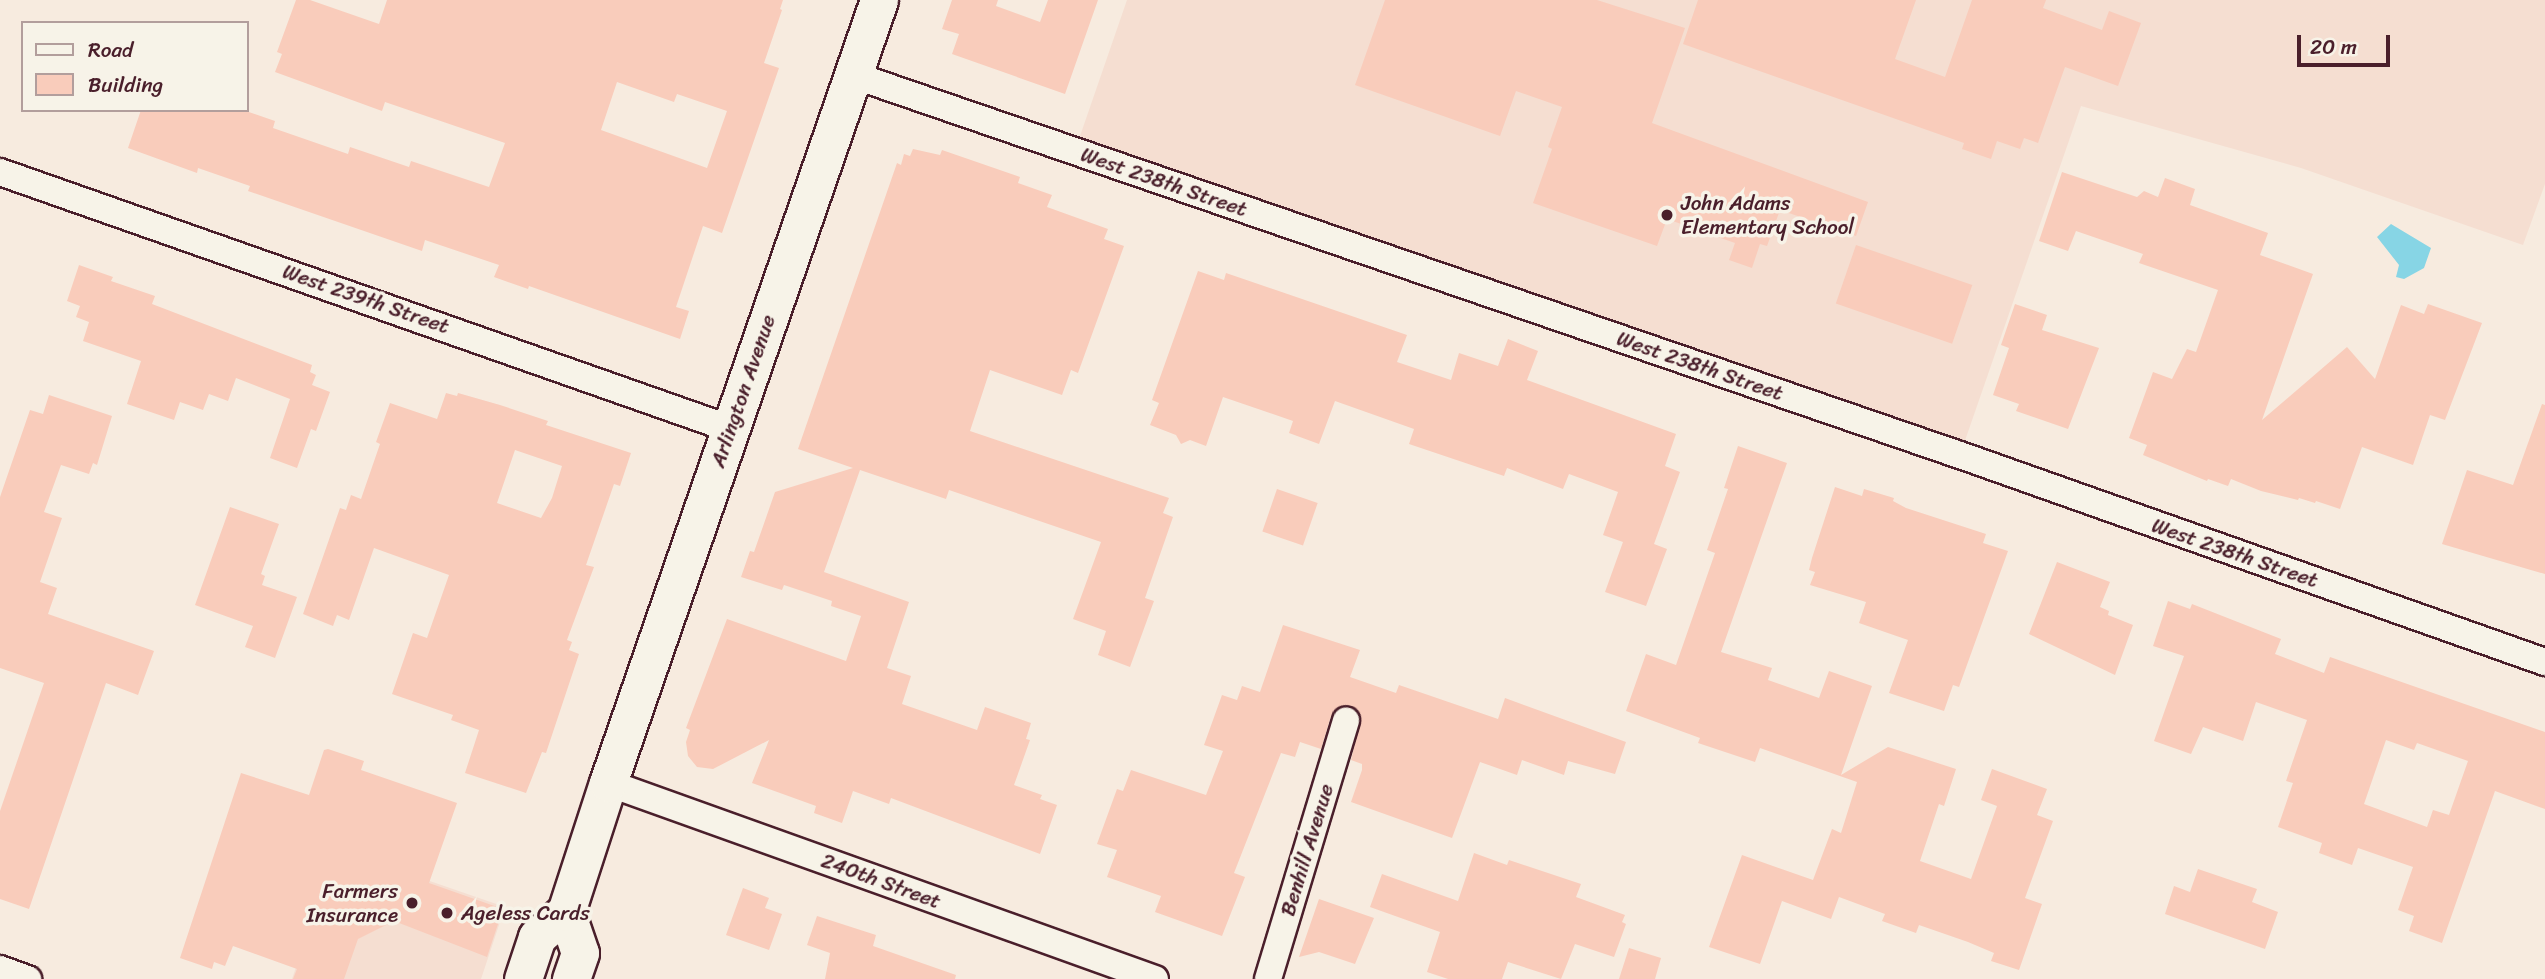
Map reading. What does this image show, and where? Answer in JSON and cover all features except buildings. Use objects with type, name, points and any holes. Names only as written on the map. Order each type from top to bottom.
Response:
[{"type":"main road","name":"Arlington Avenue","points":[[566,912],[608,783],[879,0]]},
{"type":"main road","points":[[523,979],[537,937],[566,912],[580,953],[571,979]]},
{"type":"street","name":"West 238th Street","points":[[853,75],[1960,455],[2545,662]]},
{"type":"street","name":"West 239th Street","points":[[0,172],[731,429]]},
{"type":"street","name":"Benhill Avenue","points":[[1268,979],[1346,720]]},
{"type":"street","name":"240th Street","points":[[608,783],[1155,979]]},
{"type":"street","points":[[0,969],[28,979]]},
{"type":"shaded area","name":"John Adams Elementary School","points":[[1127,0],[2545,0],[2545,184],[2523,245],[2301,168],[2081,106],[1960,455],[1079,139]]},
{"type":"shaded area","points":[[337,849],[505,907],[481,979],[292,979]]},
{"type":"water","points":[[2391,224],[2431,248],[2424,268],[2404,279],[2396,277],[2399,265],[2377,237]]},
{"type":"place","name":"John Adams Elementary School","points":[[1667,215]]},
{"type":"place","name":"Farmers Insurance","points":[[412,903]]},
{"type":"place","name":"Ageless Cards","points":[[447,913]]}]
